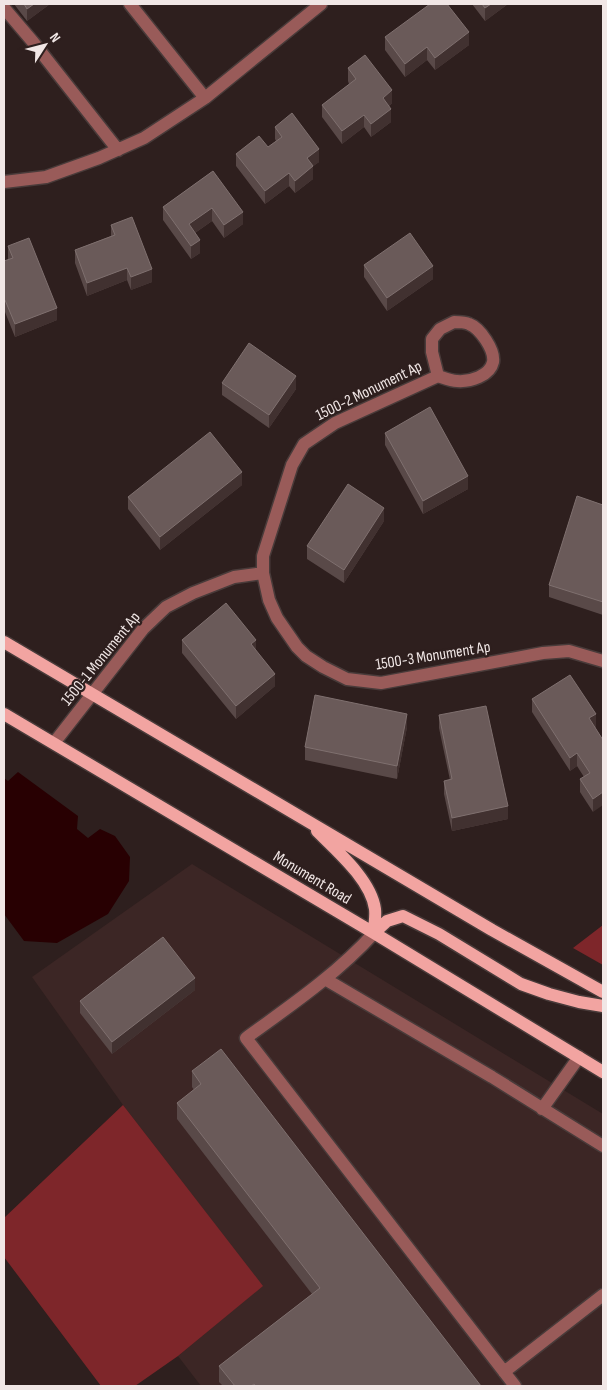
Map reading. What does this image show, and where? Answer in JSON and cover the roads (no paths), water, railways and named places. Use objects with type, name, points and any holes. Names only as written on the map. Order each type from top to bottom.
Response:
[{"type":"main road","points":[[4,642],[492,930],[603,992]]},
{"type":"main road","name":"Monument Road","points":[[4,714],[374,933],[603,1072]]},
{"type":"main road","points":[[306,819],[353,868],[367,887],[375,909],[374,933]]},
{"type":"main road","points":[[374,933],[387,921],[403,916],[439,934],[521,984],[579,1002],[603,1006]]},
{"type":"street","points":[[130,4],[206,98]]},
{"type":"street","points":[[4,182],[46,177],[118,150],[144,138],[206,98],[321,4]]},
{"type":"street","points":[[4,8],[118,150]]},
{"type":"street","points":[[454,322],[468,323],[477,328],[490,348],[493,360],[490,368],[477,378],[458,381],[438,376],[432,352],[432,339],[440,329],[454,322]]},
{"type":"street","name":"1500-2 Monument Ap","points":[[263,573],[264,556],[292,466],[304,444],[335,423],[438,376]]},
{"type":"street","name":"1500-3 Monument Ap","points":[[263,573],[269,600],[277,618],[297,647],[322,667],[347,679],[381,683],[543,653],[568,651],[603,661]]},
{"type":"street","name":"1500-1 Monument Ap","points":[[54,743],[143,629],[166,607],[193,592],[234,578],[263,573]]},
{"type":"street","points":[[374,933],[325,979],[246,1038],[515,1386]]},
{"type":"street","points":[[325,979],[492,1077],[603,1146]]},
{"type":"street","points":[[542,1109],[579,1056]]},
{"type":"street","points":[[504,1372],[603,1295]]}]
